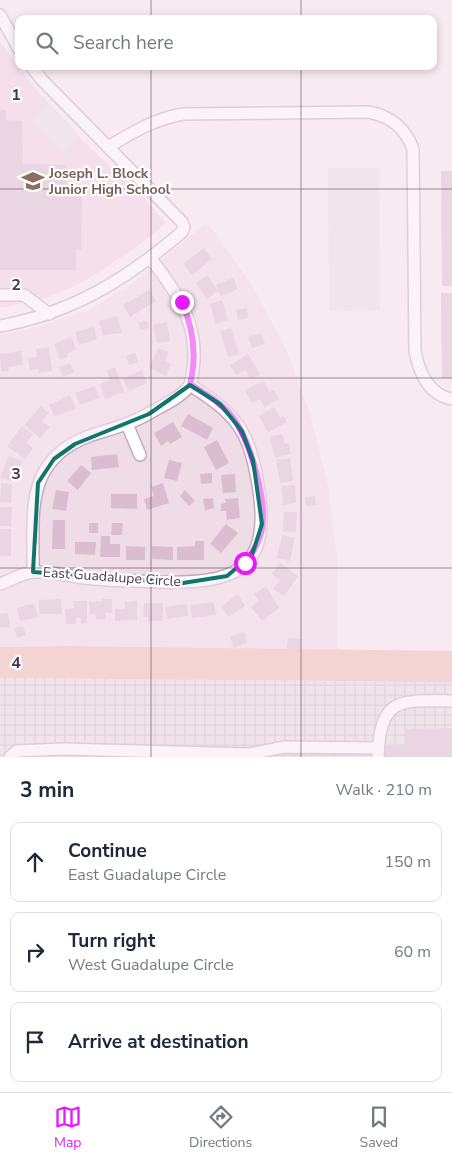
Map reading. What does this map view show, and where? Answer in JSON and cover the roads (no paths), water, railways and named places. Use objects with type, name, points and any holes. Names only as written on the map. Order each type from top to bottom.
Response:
[{"type":"street","points":[[0,16],[15,42]]},
{"type":"street","points":[[0,326],[49,314],[87,299],[151,259],[182,232],[184,227],[182,222],[35,70]]},
{"type":"street","points":[[108,147],[143,126],[163,118],[183,114],[368,112],[383,114],[397,124],[408,135],[413,149],[415,351],[419,372],[430,388],[444,398],[452,399]]},
{"type":"street","points":[[0,584],[34,572],[35,493],[47,466],[74,444],[150,414],[177,397],[190,384],[194,352],[187,314],[175,290],[151,259]]},
{"type":"street","points":[[0,295],[24,295],[49,314]]},
{"type":"street","name":"East Guadalupe Circle","points":[[34,572],[114,580],[198,583],[227,576],[245,563],[256,546],[262,524],[253,460],[242,431],[229,412],[190,384]]},
{"type":"street","points":[[127,424],[140,455]]},
{"type":"street","points":[[10,757],[16,751],[64,749],[250,754],[284,747],[378,752],[379,732],[384,719],[393,708],[409,700],[452,701]]},
{"type":"place","name":"Joseph L. Block Junior High School","points":[[33,181]]}]
